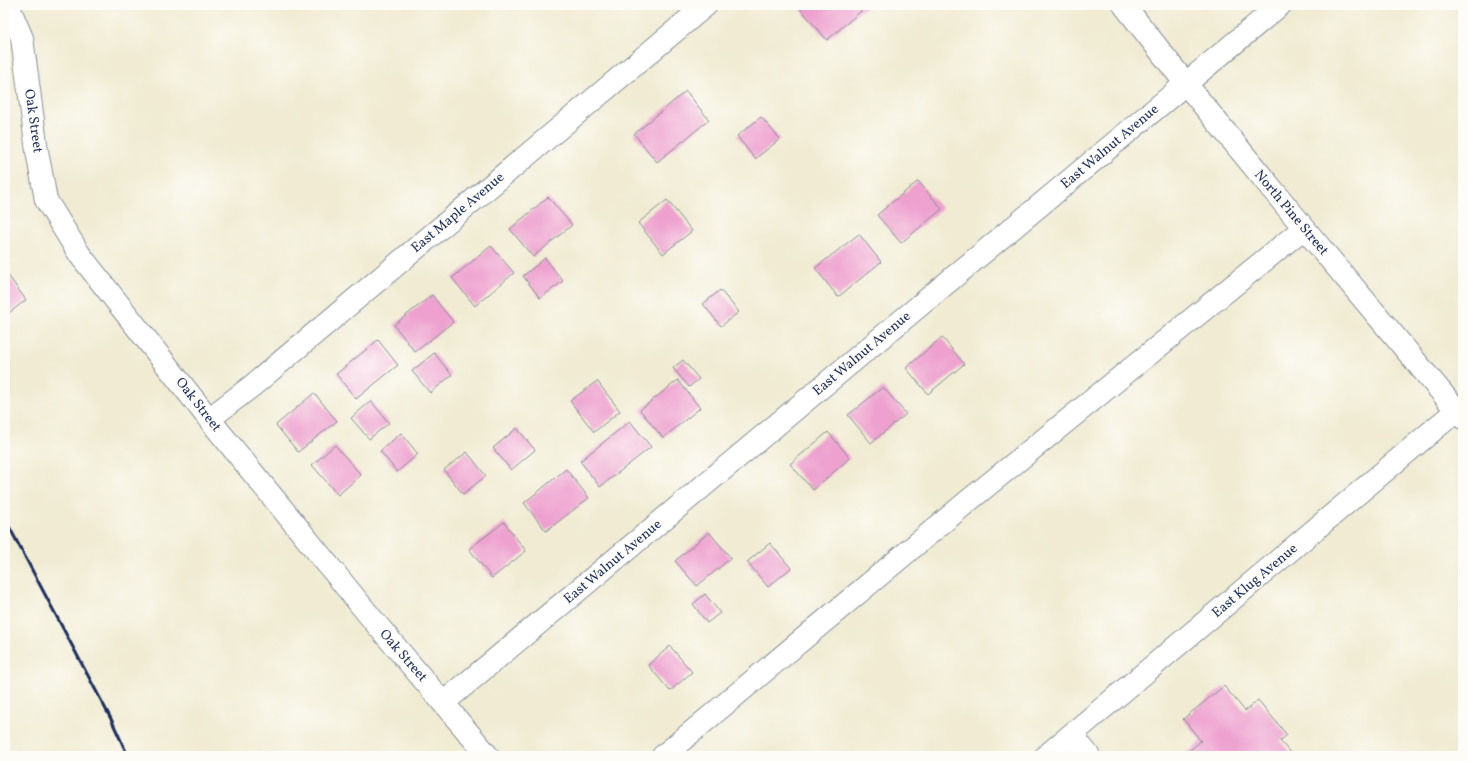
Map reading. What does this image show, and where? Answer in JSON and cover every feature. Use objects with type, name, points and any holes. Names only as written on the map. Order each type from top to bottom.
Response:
[{"type":"street","name":"Oak Street","points":[[8,5],[22,38],[37,151],[46,200],[80,255],[209,419],[373,620],[488,756]]},
{"type":"street","name":"East Maple Avenue","points":[[209,419],[252,386],[706,5]]},
{"type":"street","name":"North Pine Street","points":[[1124,5],[1186,84],[1304,228],[1461,411]]},
{"type":"street","name":"East Walnut Avenue","points":[[443,703],[1280,5]]},
{"type":"street","points":[[663,756],[961,507],[1304,228]]},
{"type":"street","name":"East Klug Avenue","points":[[1046,756],[1461,411]]},
{"type":"street","points":[[1072,735],[1089,756]]},
{"type":"building","points":[[797,5],[864,5],[866,7],[827,40]]},
{"type":"building","points":[[686,91],[709,120],[657,162],[634,134]]},
{"type":"building","points":[[761,117],[780,139],[755,159],[737,136]]},
{"type":"building","points":[[918,181],[942,209],[901,243],[877,215]]},
{"type":"building","points":[[548,197],[572,225],[533,257],[510,229]]},
{"type":"building","points":[[667,200],[692,231],[663,254],[638,223]]},
{"type":"building","points":[[859,234],[881,262],[838,297],[815,268]]},
{"type":"building","points":[[491,246],[514,273],[475,306],[452,278]]},
{"type":"building","points":[[545,258],[563,281],[540,298],[523,276]]},
{"type":"building","points":[[5,271],[26,300],[5,316]]},
{"type":"building","points":[[720,290],[739,312],[721,326],[703,304]]},
{"type":"building","points":[[432,295],[453,322],[415,352],[394,325]]},
{"type":"building","points":[[942,337],[964,364],[928,394],[906,368]]},
{"type":"building","points":[[378,340],[398,365],[356,399],[336,374]]},
{"type":"building","points":[[434,353],[452,375],[430,393],[412,371]]},
{"type":"building","points":[[683,360],[699,379],[689,387],[673,368]]},
{"type":"building","points":[[678,380],[700,408],[663,438],[640,410]]},
{"type":"building","points":[[597,381],[620,411],[594,432],[570,401]]},
{"type":"building","points":[[883,387],[906,414],[871,443],[848,415]]},
{"type":"building","points":[[314,393],[337,421],[298,452],[276,425]]},
{"type":"building","points":[[371,401],[389,423],[369,439],[351,418]]},
{"type":"building","points":[[630,421],[651,447],[600,487],[580,461]]},
{"type":"building","points":[[517,428],[535,450],[511,470],[493,448]]},
{"type":"building","points":[[828,432],[850,458],[813,490],[790,464]]},
{"type":"building","points":[[401,433],[418,454],[397,472],[380,451]]},
{"type":"building","points":[[335,445],[361,475],[338,495],[312,465]]},
{"type":"building","points":[[467,452],[486,476],[463,494],[444,470]]},
{"type":"building","points":[[566,469],[589,498],[546,531],[524,503]]},
{"type":"building","points":[[504,522],[526,551],[492,578],[469,549]]},
{"type":"building","points":[[709,532],[731,558],[697,586],[675,561]]},
{"type":"building","points":[[770,543],[791,568],[768,587],[747,562]]},
{"type":"building","points":[[705,594],[720,613],[707,623],[693,604]]},
{"type":"building","points":[[670,646],[692,672],[670,691],[648,665]]},
{"type":"building","points":[[1224,686],[1245,711],[1258,700],[1287,735],[1280,741],[1293,756],[1183,756],[1201,741],[1183,719]]},
{"type":"railway","points":[[5,519],[111,719],[128,756]]}]
